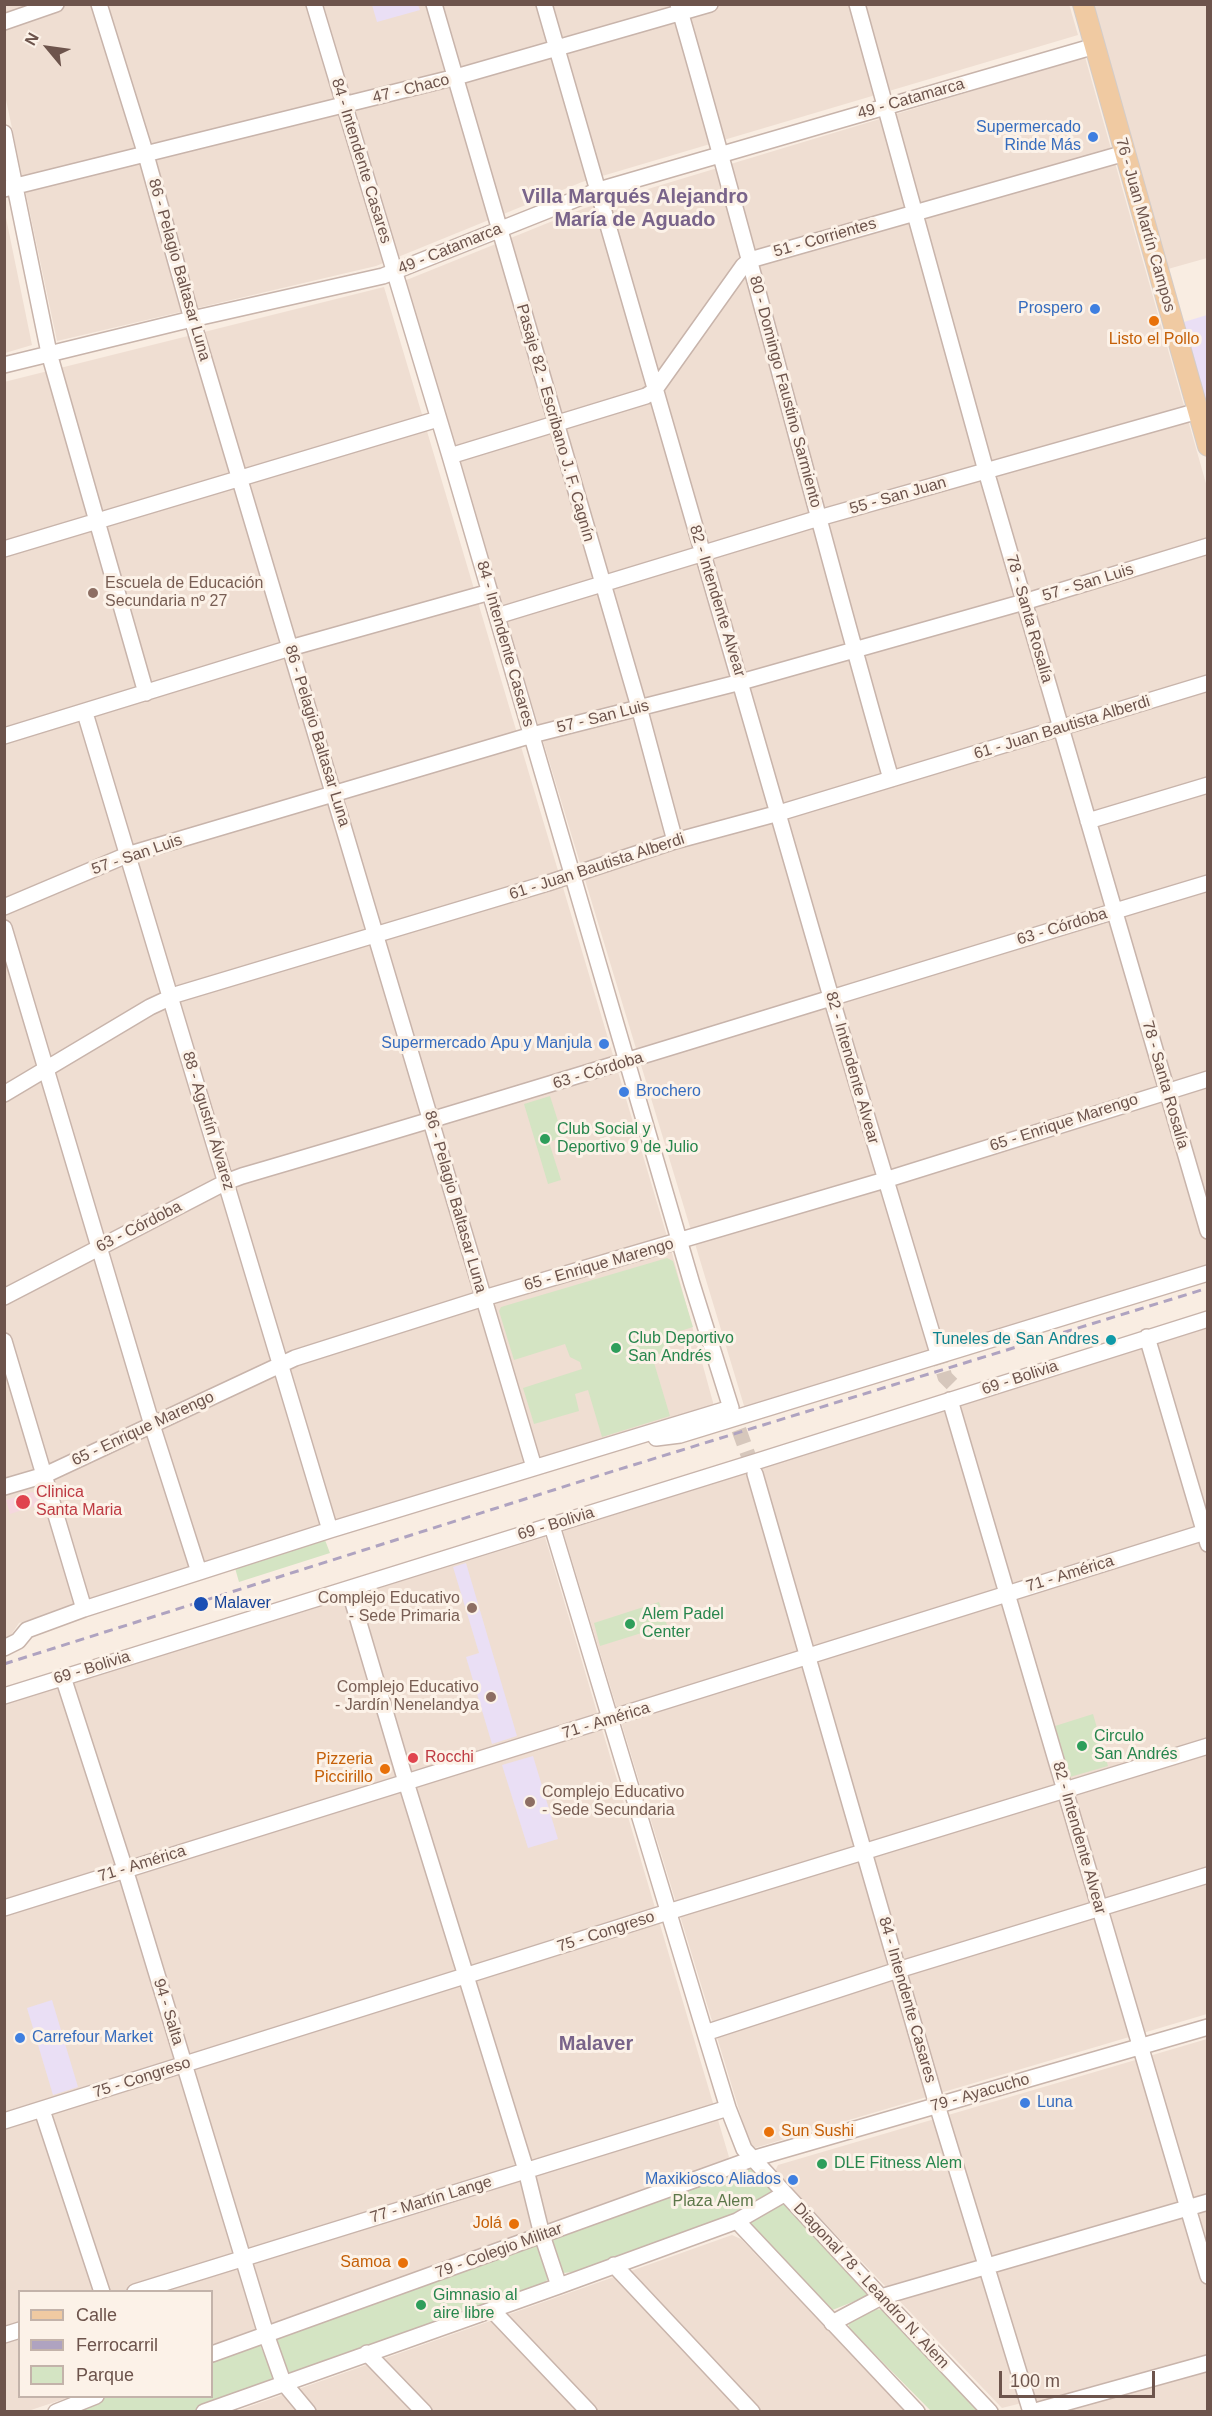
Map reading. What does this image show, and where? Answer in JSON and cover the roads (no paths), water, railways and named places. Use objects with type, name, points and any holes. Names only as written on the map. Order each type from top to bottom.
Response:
[{"type":"main road","name":"76 - Juan Martín Campos","points":[[1083,4],[1208,446]]},
{"type":"street","points":[[4,22],[56,4]]},
{"type":"street","name":"86 - Pelagio Baltasar Luna","points":[[99,4],[146,155],[192,319],[534,1467]]},
{"type":"street","name":"84 - Intendente Casares","points":[[314,4],[450,456],[730,1414]]},
{"type":"street","name":"Pasaje 82 - Escribano J. F. Cagnín","points":[[434,4],[639,707],[675,841]]},
{"type":"street","name":"82 - Intendente Alvear","points":[[544,4],[599,190],[654,391],[891,1197],[887,1211],[938,1354]]},
{"type":"street","name":"47 - Chaco","points":[[10,187],[456,77],[680,9],[710,4]]},
{"type":"street","name":"78 - Santa Rosalía","points":[[857,4],[986,471],[1208,1231]]},
{"type":"street","name":"80 - Domingo Faustino Sarmiento","points":[[680,9],[891,779]]},
{"type":"street","name":"49 - Catamarca","points":[[4,365],[395,272],[599,190],[1095,46]]},
{"type":"street","points":[[4,133],[10,187],[50,353],[146,693]]},
{"type":"street","name":"51 - Corrientes","points":[[750,260],[1125,153]]},
{"type":"street","points":[[450,456],[646,396],[654,391],[743,266],[750,260]]},
{"type":"street","name":"55 - San Juan","points":[[497,616],[819,518],[1198,411]]},
{"type":"street","points":[[4,549],[438,418]]},
{"type":"street","name":"57 - San Luis","points":[[4,907],[127,855],[532,735],[741,682],[1024,602],[1208,546]]},
{"type":"street","points":[[4,736],[85,713],[290,648],[490,592]]},
{"type":"street","name":"61 - Juan Bautista Alberdi","points":[[4,1094],[150,1007],[171,997],[572,875],[675,841],[779,813],[1208,683]]},
{"type":"street","name":"88 - Agustín Álvarez","points":[[85,713],[330,1530]]},
{"type":"street","points":[[1088,821],[1208,785]]},
{"type":"street","name":"63 - Córdoba","points":[[4,1297],[226,1182],[628,1062],[831,997],[1208,883]]},
{"type":"street","points":[[4,928],[48,1068],[152,1425],[199,1572]]},
{"type":"street","name":"65 - Enrique Marengo","points":[[4,1487],[45,1475],[281,1363],[484,1298],[885,1180],[1208,1078]]},
{"type":"street","points":[[4,1648],[18,1641],[27,1630],[84,1609],[330,1530],[616,1442],[730,1414],[1208,1273]]},
{"type":"street","name":"69 - Bolivia","points":[[4,1696],[552,1526],[752,1467],[966,1388],[1075,1353],[1107,1350],[1208,1319]]},
{"type":"street","points":[[1147,1337],[1206,1536]]},
{"type":"street","points":[[4,1341],[84,1609]]},
{"type":"street","name":"82 - Intendente Alvear","points":[[952,1393],[1098,1907],[1208,2276]]},
{"type":"street","name":"84 - Intendente Casares","points":[[752,1467],[798,1600],[798,1622],[808,1658],[937,2105],[1031,2412]]},
{"type":"street","name":"Diagonal 78 - Leandro N. Alem","points":[[552,1526],[728,2108],[744,2149],[990,2412]]},
{"type":"street","name":"71 - América","points":[[4,1908],[611,1720],[1008,1593],[1206,1536]]},
{"type":"street","points":[[349,1589],[526,2170],[542,2235],[559,2286]]},
{"type":"street","name":"94 - Salta","points":[[63,1677],[125,1869],[242,2258],[283,2382]]},
{"type":"street","name":"75 - Congreso","points":[[4,2121],[668,1912],[1208,1746]]},
{"type":"street","points":[[705,2033],[1098,1907],[1208,1875]]},
{"type":"street","name":"79 - Ayacucho","points":[[752,2159],[1208,2027]]},
{"type":"street","name":"77 - Martín Lange","points":[[141,2290],[728,2108]]},
{"type":"street","points":[[42,2110],[101,2290]]},
{"type":"street","name":"79 - Colegio Militar","points":[[213,2354],[752,2159]]},
{"type":"street","points":[[204,2412],[737,2221],[784,2194]]},
{"type":"street","points":[[832,2323],[881,2297],[1208,2202]]},
{"type":"street","points":[[737,2221],[917,2412]]},
{"type":"street","points":[[614,2265],[752,2412]]},
{"type":"street","points":[[492,2310],[589,2412]]},
{"type":"street","points":[[367,2353],[424,2412]]},
{"type":"street","points":[[1031,2412],[1208,2363]]},
{"type":"street","points":[[283,2382],[308,2412]]},
{"type":"street","points":[[56,2412],[93,2398]]},
{"type":"tunnel","points":[[937,1350],[945,1377],[953,1385]]},
{"type":"tunnel","points":[[731,1408],[755,1474]]},
{"type":"railway","points":[[4,1664],[604,1474],[1208,1288]]},
{"type":"place","name":"Supermercado Rinde Más","points":[[1093,137]]},
{"type":"place","name":"Prospero","points":[[1095,309]]},
{"type":"place","name":"Listo el Pollo","points":[[1154,321]]},
{"type":"place","name":"Escuela de Educación Secundaria nº 27","points":[[93,593]]},
{"type":"place","name":"Supermercado Apu y Manjula","points":[[604,1044]]},
{"type":"place","name":"Brochero","points":[[624,1092]]},
{"type":"place","name":"Club Social y Deportivo 9 de Julio","points":[[545,1139]]},
{"type":"place","name":"Tuneles de San Andres","points":[[1111,1340]]},
{"type":"place","name":"Club Deportivo San Andrés","points":[[616,1348]]},
{"type":"place","name":"Clinica Santa Maria","points":[[23,1502]]},
{"type":"place","name":"Malaver","points":[[201,1604]]},
{"type":"place","name":"Complejo Educativo - Sede Primaria","points":[[472,1608]]},
{"type":"place","name":"Alem Padel Center","points":[[630,1624]]},
{"type":"place","name":"Complejo Educativo - Jardín Nenelandya","points":[[491,1697]]},
{"type":"place","name":"Circulo San Andrés","points":[[1082,1746]]},
{"type":"place","name":"Rocchi","points":[[413,1758]]},
{"type":"place","name":"Pizzeria Piccirillo","points":[[385,1769]]},
{"type":"place","name":"Complejo Educativo - Sede Secundaria","points":[[530,1802]]},
{"type":"place","name":"Carrefour Market","points":[[20,2038]]},
{"type":"place","name":"Luna","points":[[1025,2103]]},
{"type":"place","name":"Sun Sushi","points":[[769,2132]]},
{"type":"place","name":"DLE Fitness Alem","points":[[822,2164]]},
{"type":"place","name":"Maxikiosco Aliados","points":[[793,2180]]},
{"type":"place","name":"Jolá","points":[[514,2224]]},
{"type":"place","name":"Samoa","points":[[403,2263]]},
{"type":"place","name":"Gimnasio al aire libre","points":[[421,2305]]},
{"type":"district","name":"Villa Marqués Alejandro María de Aguado","points":[[635,208]]},
{"type":"district","name":"Malaver","points":[[596,2044]]},
{"type":"park label","name":"Plaza Alem","points":[[713,2202]]}]
